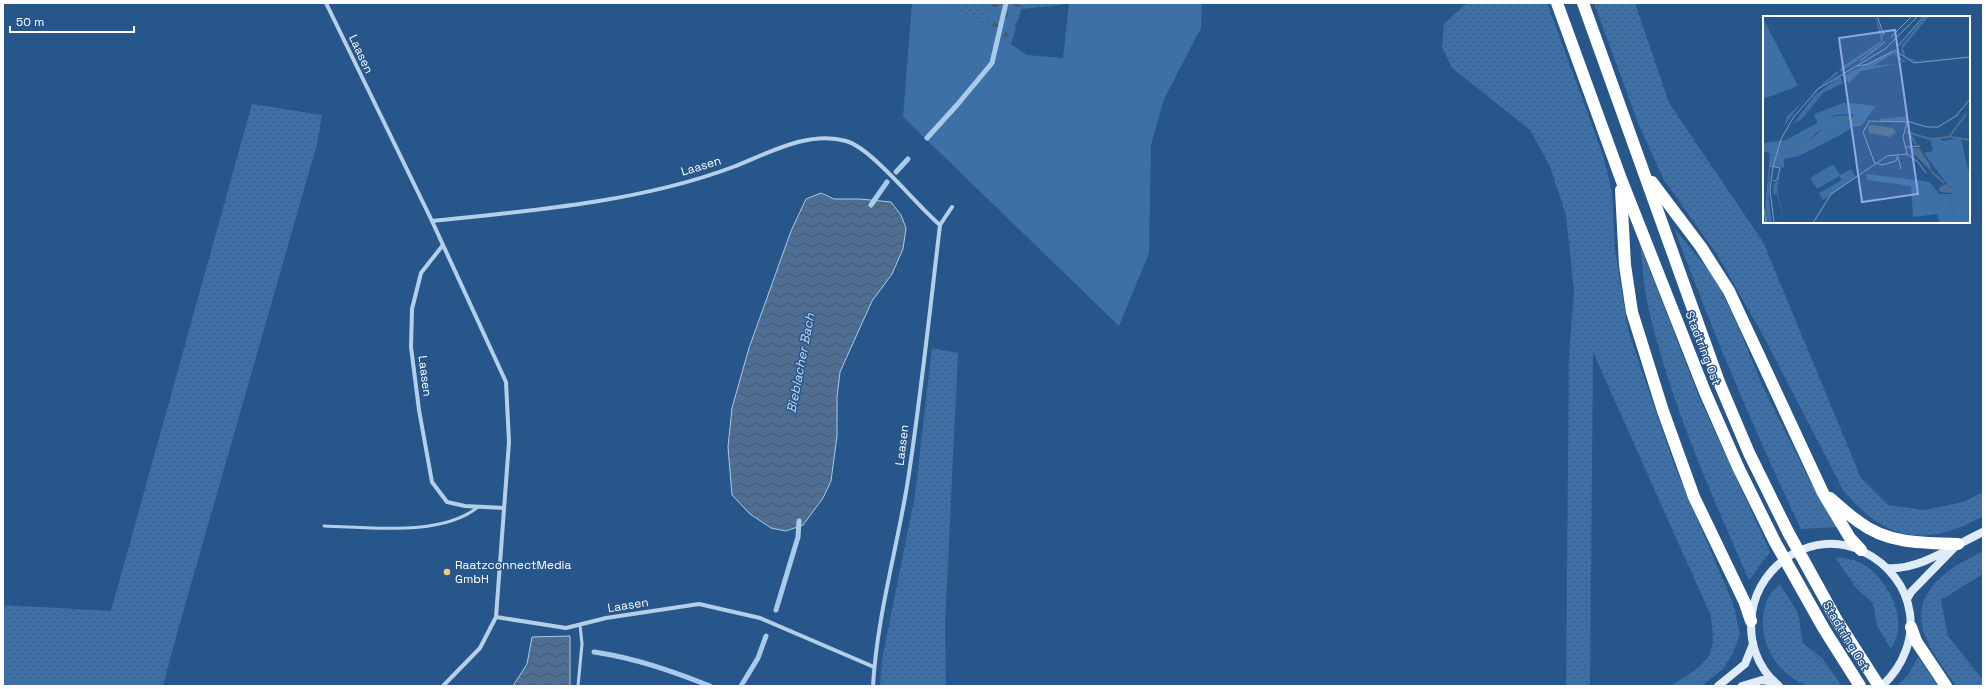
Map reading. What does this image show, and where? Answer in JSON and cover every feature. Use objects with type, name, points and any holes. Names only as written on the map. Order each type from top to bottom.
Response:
[{"type":"highway","name":"Stadtring Ost","points":[[1557,3],[1621,179],[1705,392],[1738,467],[1775,542],[1824,629],[1860,686]]},
{"type":"highway","name":"Stadtring Ost","points":[[1583,3],[1719,382],[1749,453],[1788,532],[1836,619],[1881,686]]},
{"type":"highway","points":[[1643,169],[1701,247],[1729,291],[1823,493],[1850,538],[1861,550]]},
{"type":"highway","points":[[1621,179],[1625,265],[1632,312],[1663,411],[1694,497],[1745,603],[1751,620]]},
{"type":"highway","points":[[1823,493],[1860,523],[1891,539],[1914,543],[1958,544]]},
{"type":"highway","points":[[1912,627],[1916,641],[1946,686]]},
{"type":"main road","points":[[1887,568],[1906,567],[1983,532]]},
{"type":"main road","points":[[1907,599],[1911,592],[1958,544]]},
{"type":"main road","points":[[1777,684],[1761,665],[1753,644],[1751,620],[1755,599],[1768,573],[1790,555],[1815,546],[1829,545],[1844,546],[1861,550],[1887,568],[1900,583],[1907,599],[1912,627],[1906,653],[1892,677],[1881,686]]},
{"type":"main road","points":[[1718,686],[1745,664],[1753,644]]},
{"type":"main road","points":[[1742,686],[1762,680],[1777,684]]},
{"type":"street","name":"Laasen","points":[[326,3],[432,221],[506,382],[509,442],[496,617],[480,648],[443,686]]},
{"type":"street","name":"Laasen","points":[[432,221],[547,209],[622,196],[676,184],[732,167],[765,153],[803,141],[831,138],[847,141],[864,151],[940,224]]},
{"type":"street","name":"Laasen","points":[[873,686],[874,667],[885,595],[907,481],[940,224],[952,207]]},
{"type":"street","name":"Laasen","points":[[443,245],[420,273],[412,309],[411,347],[419,410],[432,482],[447,502],[478,507],[504,508]]},
{"type":"street","name":"Laasen","points":[[496,617],[566,628],[606,618],[699,604],[760,618],[874,667]]},
{"type":"lane","points":[[324,526],[400,528],[433,525],[451,521],[470,513],[478,507]]},
{"type":"lane","points":[[578,686],[582,644],[580,625]]},
{"type":"green space","points":[[912,3],[950,3],[1027,55],[1063,58],[1069,3],[1202,3],[1201,28],[1164,99],[1151,145],[1149,253],[1119,326],[903,117]]},
{"type":"green space","points":[[950,3],[990,3],[988,29]]},
{"type":"green space","points":[[990,3],[1023,3],[1011,44],[988,29]]},
{"type":"green space","points":[[1023,3],[1062,3],[1062,5],[1022,9]]},
{"type":"green space","points":[[1469,3],[1547,3],[1603,155],[1612,192],[1615,250],[1628,330],[1675,467],[1733,603],[1740,634],[1733,653],[1724,668],[1702,686],[1670,686],[1693,672],[1703,663],[1710,653],[1712,649],[1713,634],[1711,616],[1593,352],[1590,686],[1566,686],[1569,354],[1574,292],[1566,215],[1549,164],[1530,130],[1452,68],[1442,47],[1444,24],[1463,6]]},
{"type":"green space","points":[[1594,3],[1635,3],[1669,103],[1763,242],[1861,478],[1888,505],[1925,510],[1963,502],[1983,492],[1983,516],[1961,527],[1940,533],[1924,535],[1908,534],[1880,524],[1867,515],[1843,490],[1765,339],[1718,256],[1664,180],[1638,123]]},
{"type":"green space","points":[[252,104],[322,115],[317,144],[163,686],[3,686],[3,605],[111,611]]},
{"type":"green space","points":[[1674,228],[1715,278],[1738,326],[1762,385],[1809,479],[1837,527],[1801,529],[1734,380]]},
{"type":"green space","points":[[1640,245],[1699,397],[1770,552],[1749,580],[1707,482],[1669,383],[1648,306]]},
{"type":"green space","points":[[932,348],[958,353],[945,626],[946,686],[880,686],[882,660],[915,495]]},
{"type":"green space","points":[[1983,551],[1983,574],[1941,600],[1948,636],[1983,680],[1983,686],[1956,686],[1928,643],[1923,629],[1921,615],[1924,601],[1932,587],[1950,570]]},
{"type":"green space","points":[[1835,557],[1856,561],[1867,567],[1883,582],[1889,591],[1897,612],[1898,622],[1898,632],[1891,649],[1877,626],[1873,603],[1856,588]]},
{"type":"green space","points":[[1780,584],[1798,613],[1803,643],[1822,658],[1842,686],[1808,686],[1793,679],[1783,670],[1768,649],[1764,637],[1764,611],[1768,598]]},
{"type":"green space","points":[[1918,657],[1938,686],[1897,686],[1908,675]]},
{"type":"water","points":[[821,193],[834,199],[860,199],[891,202],[901,215],[906,228],[903,249],[892,274],[872,301],[840,372],[837,397],[837,436],[831,481],[823,498],[803,525],[786,531],[771,528],[750,514],[732,495],[728,447],[732,408],[749,348],[791,231],[806,199]]},
{"type":"water","points":[[570,636],[570,686],[513,686],[527,664],[532,637]]},
{"type":"waterway","name":"Bieblacher Bach","points":[[927,138],[992,63],[1006,3]]},
{"type":"waterway","name":"Bieblacher Bach","points":[[896,172],[908,159]]},
{"type":"waterway","name":"Bieblacher Bach","points":[[871,205],[887,182]]},
{"type":"waterway","name":"Bieblacher Bach","points":[[776,610],[798,537],[799,521]]},
{"type":"waterway","name":"Bieblacher Bach","points":[[741,686],[758,658],[766,636]]},
{"type":"waterway","points":[[594,652],[653,666],[710,686]]},
{"type":"place","name":"RaatzconnectMedia GmbH","points":[[447,572]]}]
